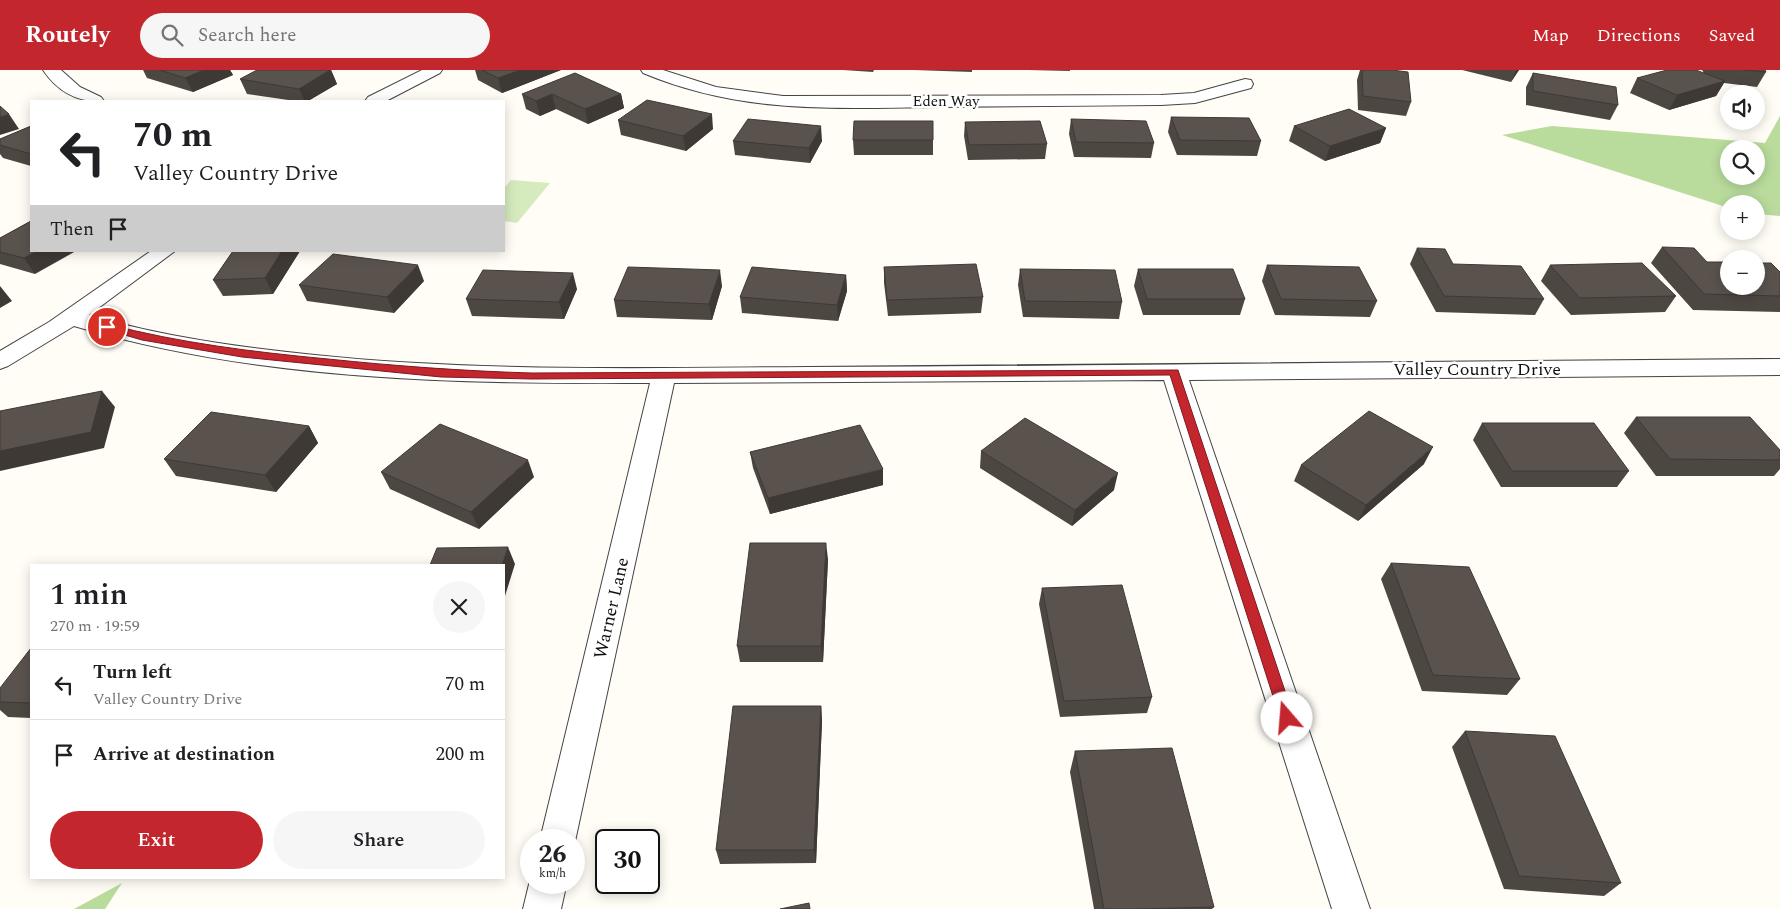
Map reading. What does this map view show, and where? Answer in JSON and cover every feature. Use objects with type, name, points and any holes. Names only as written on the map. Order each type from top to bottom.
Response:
[{"type":"street","points":[[51,70],[74,91],[93,100]]},
{"type":"street","points":[[376,100],[434,70]]},
{"type":"street","name":"Eden Way","points":[[649,70],[685,85],[729,95],[814,102],[1161,100],[1194,98],[1245,84]]},
{"type":"street","points":[[0,361],[70,318],[164,252]]},
{"type":"street","name":"Valley Country Drive","points":[[70,318],[151,338],[242,354],[441,373],[664,375],[1780,368]]},
{"type":"street","points":[[1174,372],[1350,909]]},
{"type":"street","name":"Warner Lane","points":[[561,829],[664,375]]},
{"type":"street","points":[[542,909],[545,894]]},
{"type":"green space","points":[[1780,116],[1780,216],[1765,215],[1765,195],[1720,195],[1720,205],[1502,135],[1552,126],[1727,140],[1720,140],[1720,185],[1765,185],[1765,143]]},
{"type":"green space","points":[[511,180],[550,183],[517,223],[505,221],[505,187]]},
{"type":"green space","points":[[122,883],[105,909],[74,909]]},
{"type":"building","points":[[160,70],[204,70],[185,78]]},
{"type":"building","points":[[257,70],[330,70],[299,89],[240,79]]},
{"type":"building","points":[[482,70],[521,70],[498,78]]},
{"type":"building","points":[[1362,70],[1408,72],[1411,102],[1363,96]]},
{"type":"building","points":[[1667,70],[1696,70],[1725,81],[1677,95],[1637,78]]},
{"type":"building","points":[[1744,70],[1765,70],[1766,72]]},
{"type":"building","points":[[575,73],[621,94],[585,109],[552,94],[536,101],[522,94]]},
{"type":"building","points":[[1533,73],[1616,87],[1618,105],[1533,91]]},
{"type":"building","points":[[647,100],[712,114],[683,136],[618,120]]},
{"type":"building","points":[[0,106],[9,114],[0,117]]},
{"type":"building","points":[[1349,109],[1386,128],[1330,146],[1294,126]]},
{"type":"building","points":[[1171,117],[1249,118],[1261,141],[1180,140]]},
{"type":"building","points":[[748,119],[821,126],[809,148],[733,141]]},
{"type":"building","points":[[1071,119],[1146,121],[1154,143],[1076,142]]},
{"type":"building","points":[[854,121],[933,121],[933,140],[853,140]]},
{"type":"building","points":[[1040,121],[1047,144],[969,145],[965,122]]},
{"type":"building","points":[[30,126],[30,154],[0,145],[0,139]]},
{"type":"building","points":[[30,222],[30,252],[35,252],[24,258],[0,252],[0,238]]},
{"type":"building","points":[[1662,247],[1694,248],[1707,262],[1720,262],[1720,294],[1704,294]]},
{"type":"building","points":[[1417,248],[1445,249],[1453,264],[1521,266],[1544,299],[1444,296]]},
{"type":"building","points":[[232,252],[281,252],[265,278],[213,280]]},
{"type":"building","points":[[333,254],[418,265],[387,297],[299,285]]},
{"type":"building","points":[[1642,263],[1676,296],[1580,298],[1550,265]]},
{"type":"building","points":[[1765,263],[1771,263],[1780,272],[1780,296],[1742,295],[1765,295]]},
{"type":"building","points":[[976,264],[983,297],[887,300],[884,267]]},
{"type":"building","points":[[1267,265],[1359,267],[1377,301],[1281,299]]},
{"type":"building","points":[[628,267],[720,270],[709,304],[614,300]]},
{"type":"building","points":[[752,267],[846,275],[837,305],[740,297]]},
{"type":"building","points":[[1020,269],[1115,270],[1122,302],[1025,301]]},
{"type":"building","points":[[1138,269],[1233,269],[1245,299],[1147,299]]},
{"type":"building","points":[[483,270],[573,273],[559,302],[466,299]]},
{"type":"building","points":[[102,391],[91,432],[0,451],[0,411]]},
{"type":"building","points":[[1369,411],[1433,447],[1366,505],[1301,465]]},
{"type":"building","points":[[211,412],[309,426],[265,475],[164,459]]},
{"type":"building","points":[[1636,417],[1750,417],[1780,450],[1780,460],[1670,459]]},
{"type":"building","points":[[1025,418],[1118,473],[1075,510],[981,451]]},
{"type":"building","points":[[1482,423],[1594,423],[1629,471],[1512,471]]},
{"type":"building","points":[[440,424],[528,460],[471,512],[381,472]]},
{"type":"building","points":[[860,425],[883,469],[768,498],[750,452]]},
{"type":"building","points":[[750,543],[826,543],[821,646],[737,646]]},
{"type":"building","points":[[508,547],[502,564],[430,564],[437,548]]},
{"type":"building","points":[[1391,563],[1469,567],[1520,679],[1433,675]]},
{"type":"building","points":[[1122,585],[1152,697],[1064,701],[1042,588]]},
{"type":"building","points":[[30,649],[30,703],[0,702],[0,688]]},
{"type":"building","points":[[733,706],[821,706],[814,850],[716,850]]},
{"type":"building","points":[[1465,731],[1555,736],[1621,883],[1519,876]]},
{"type":"building","points":[[1172,748],[1214,907],[1104,909],[1075,751]]},
{"type":"building","points":[[809,903],[810,909],[780,909]]},
{"type":"route","points":[[107,327],[142,337],[242,354],[441,373],[532,376],[1108,374],[1174,372],[1287,718]]}]
